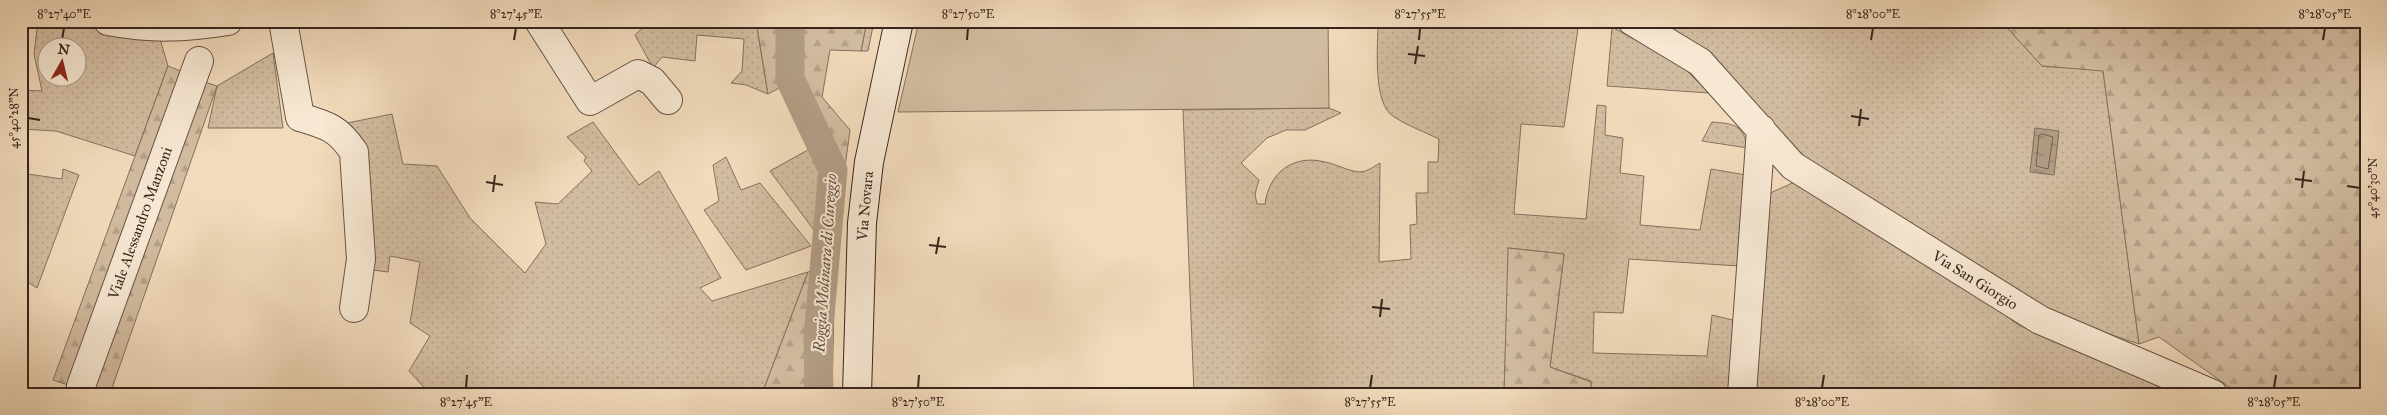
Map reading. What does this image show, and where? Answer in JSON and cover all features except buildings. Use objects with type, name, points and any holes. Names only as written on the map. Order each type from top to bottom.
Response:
[{"type":"street","points":[[108,21],[132,26],[185,25],[228,21]]},
{"type":"street","points":[[283,21],[300,117],[330,126],[344,138],[354,152],[361,259],[354,308]]},
{"type":"street","points":[[539,21],[590,101],[638,74],[652,82],[668,100]]},
{"type":"street","name":"Via Novara","points":[[858,394],[862,223],[869,162],[899,21]]},
{"type":"street","name":"Via San Giorgio","points":[[1632,21],[1700,62],[1793,166],[2040,320],[2213,394]]},
{"type":"street","name":"Viale Alessandro Manzoni","points":[[81,386],[199,61]]},
{"type":"street","points":[[1742,394],[1761,129]]},
{"type":"green space","points":[[38,21],[53,21],[160,39],[168,66],[135,156],[56,131],[21,129],[21,90],[42,91],[41,88],[88,88],[88,38],[38,38],[38,72],[34,54]]},
{"type":"green space","points":[[650,21],[756,21],[768,94],[746,85],[731,83],[742,71],[744,39],[697,35],[695,61],[662,57],[653,68],[635,35]]},
{"type":"green space","points":[[756,21],[867,21],[861,51],[830,50],[822,97],[850,130],[835,241],[822,241],[824,178],[815,146],[781,87],[768,94]]},
{"type":"green space","points":[[867,21],[874,21],[868,51],[861,51]]},
{"type":"green space","points":[[919,21],[1328,21],[1329,108],[898,112]]},
{"type":"green space","points":[[1378,21],[1579,21],[1564,127],[1521,124],[1514,214],[1586,219],[1597,105],[1606,106],[1605,135],[1623,138],[1620,173],[1644,176],[1640,225],[1700,230],[1711,169],[1746,175],[1739,266],[1629,259],[1623,313],[1594,312],[1593,353],[1707,356],[1712,315],[1737,321],[1731,394],[1591,394],[1591,381],[1550,367],[1564,254],[1509,248],[1504,394],[1194,394],[1183,110],[1329,108],[1341,113],[1305,130],[1286,130],[1267,138],[1241,163],[1259,180],[1255,194],[1257,204],[1265,204],[1267,193],[1272,183],[1285,168],[1293,163],[1314,160],[1362,172],[1380,163],[1379,262],[1411,259],[1410,225],[1417,224],[1416,193],[1428,193],[1428,162],[1438,162],[1439,139],[1399,120],[1387,110],[1379,87],[1377,58]]},
{"type":"green space","points":[[1650,21],[2001,21],[2042,66],[2103,70],[2139,344],[2042,312],[1803,159]]},
{"type":"green space","points":[[2001,21],[2366,21],[2366,394],[2247,394],[2232,389],[2159,337],[2139,344],[2103,71],[2042,66]]},
{"type":"green space","points":[[1612,27],[1682,66],[1709,93],[1607,86]]},
{"type":"green space","points":[[273,53],[283,128],[208,128],[217,86]]},
{"type":"green space","points":[[168,66],[183,72],[68,385],[53,380]]},
{"type":"green space","points":[[199,80],[217,86],[110,394],[91,391]]},
{"type":"green space","points":[[392,114],[403,164],[437,166],[470,218],[525,273],[546,244],[535,202],[558,204],[592,171],[584,161],[586,157],[567,137],[593,122],[639,185],[659,171],[721,278],[700,288],[712,301],[808,272],[762,394],[430,394],[409,371],[430,336],[410,323],[420,262],[390,256],[388,272],[358,268],[342,124]]},
{"type":"green space","points":[[1712,122],[1736,127],[1743,134],[1748,148],[1702,141]]},
{"type":"green space","points":[[815,146],[824,178],[822,241],[770,171]]},
{"type":"green space","points":[[726,157],[741,190],[760,183],[811,246],[746,270],[704,210],[719,201],[713,165]]},
{"type":"green space","points":[[21,166],[29,167],[28,174],[62,179],[63,169],[79,175],[37,288],[21,278]]},
{"type":"green space","points":[[1799,180],[1876,234],[1981,297],[2020,326],[2052,337],[2109,365],[2152,380],[2174,394],[1750,394],[1768,194]]},
{"type":"green space","points":[[1508,248],[1564,254],[1550,367],[1591,382],[1591,394],[1504,394]]},
{"type":"green space","points":[[835,262],[832,394],[762,394],[808,272]]},
{"type":"water","points":[[2035,128],[2059,131],[2054,175],[2030,172]]},
{"type":"waterway","name":"Roggia Molinara di Cureggio","points":[[790,21],[790,79],[833,170],[818,337],[819,394]]}]
